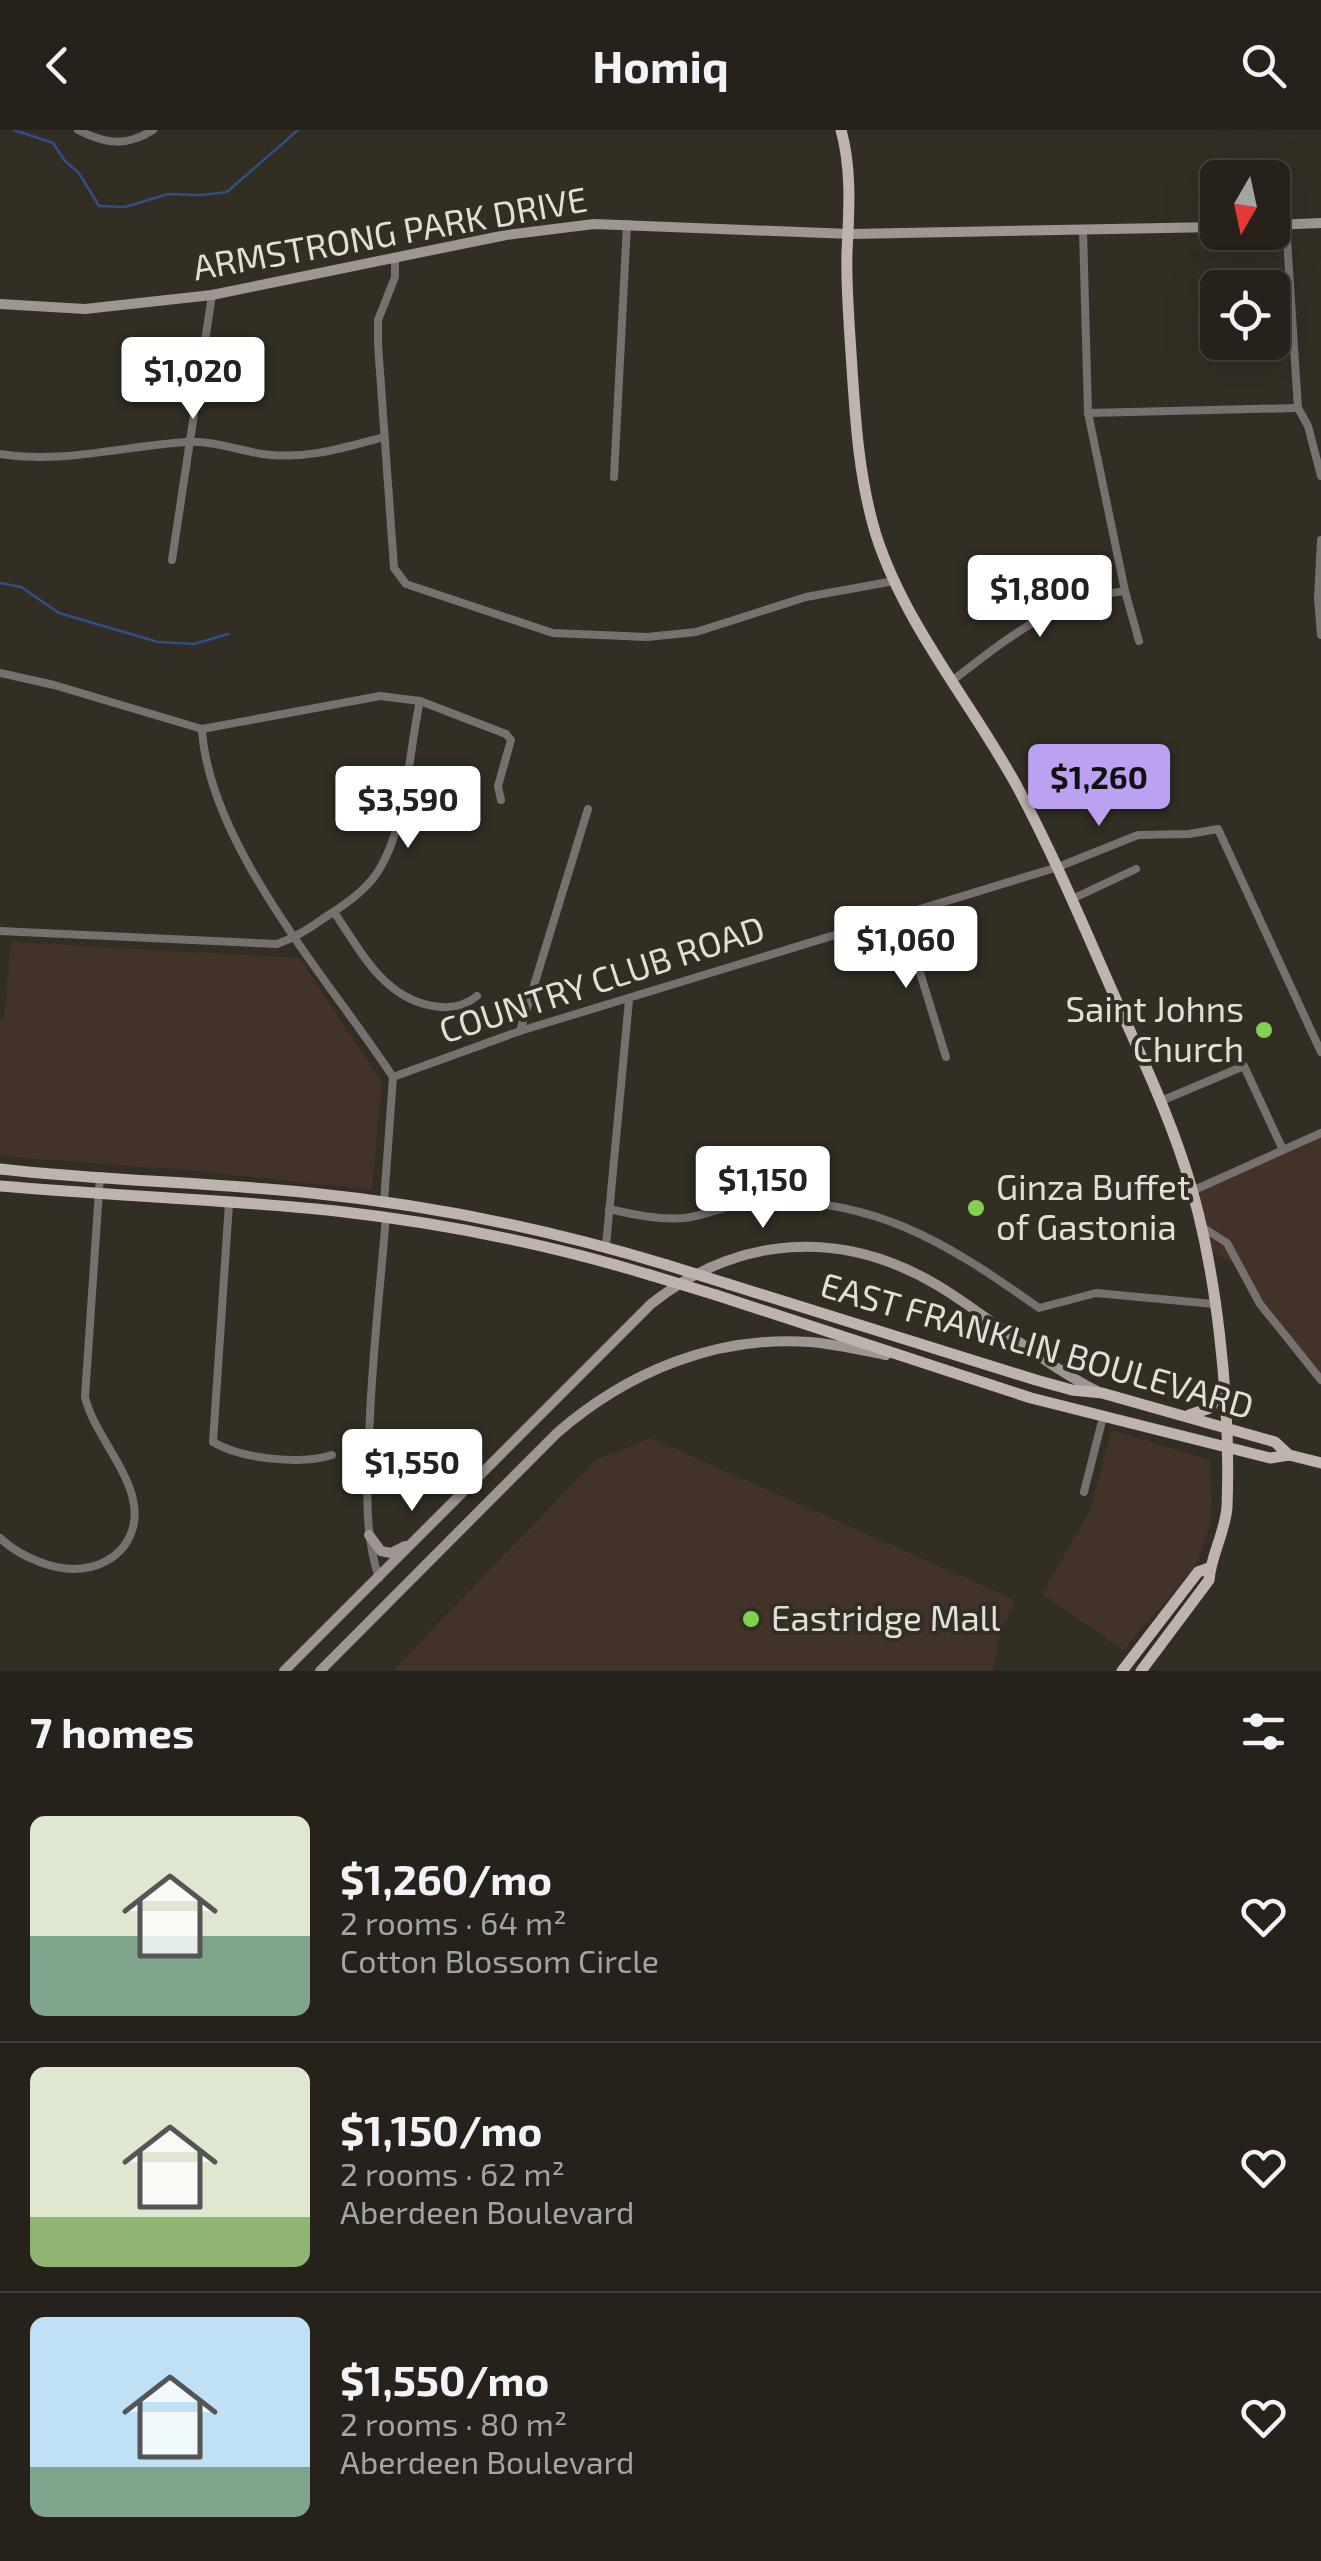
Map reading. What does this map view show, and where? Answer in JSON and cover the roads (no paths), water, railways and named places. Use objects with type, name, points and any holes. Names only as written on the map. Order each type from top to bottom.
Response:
[{"type":"main road","points":[[841,130],[847,162],[849,311],[861,469],[873,525],[894,581],[1016,784],[1058,867],[1161,1101],[1202,1227],[1223,1389],[1226,1522],[1206,1586],[1140,1671]]},
{"type":"main road","points":[[1290,224],[1321,223]]},
{"type":"main road","name":"ARMSTRONG PARK DRIVE","points":[[0,304],[84,309],[212,295],[530,231],[627,224],[850,234],[1200,227]]},
{"type":"main road","name":"EAST FRANKLIN BOULEVARD","points":[[0,1170],[313,1193],[520,1226],[606,1246],[1036,1380],[1102,1393],[1275,1442],[1289,1455]]},
{"type":"main road","name":"EAST FRANKLIN BOULEVARD","points":[[0,1186],[386,1217],[536,1244],[716,1295],[1103,1418],[1270,1458],[1289,1455],[1321,1463]]},
{"type":"main road","points":[[284,1671],[651,1304],[700,1272],[748,1254],[798,1246],[822,1247],[890,1261],[940,1287],[1024,1347],[1102,1393]]},
{"type":"main road","points":[[320,1671],[557,1433],[590,1406],[640,1376],[707,1351],[757,1343],[814,1342],[910,1359]]},
{"type":"main road","points":[[1180,1416],[1210,1408],[1223,1389]]},
{"type":"main road","points":[[369,1535],[376,1548],[386,1553],[410,1544]]},
{"type":"main road","points":[[1122,1671],[1196,1575],[1209,1568]]},
{"type":"street","points":[[78,130],[102,142],[115,143],[140,138],[154,130]]},
{"type":"street","points":[[614,477],[627,224]]},
{"type":"street","points":[[1082,230],[1088,413],[1125,591],[1140,641]]},
{"type":"street","points":[[1288,250],[1298,408],[1308,426],[1321,476]]},
{"type":"street","points":[[394,260],[395,277],[378,320],[393,557],[400,579],[537,629],[578,636],[672,636],[806,598],[894,581]]},
{"type":"street","points":[[172,560],[212,295]]},
{"type":"street","points":[[1088,413],[1298,408]]},
{"type":"street","points":[[0,454],[58,457],[191,441],[302,456],[343,450],[384,437]]},
{"type":"street","points":[[1321,540],[1321,636]]},
{"type":"street","points":[[953,680],[1053,609],[1125,591]]},
{"type":"street","points":[[0,673],[22,676],[202,730],[380,696],[420,702],[506,734],[510,740],[498,786],[501,800]]},
{"type":"street","points":[[0,931],[277,944],[295,938],[334,912],[376,875],[396,832],[420,702]]},
{"type":"street","points":[[202,730],[215,792],[233,836],[295,938],[393,1077],[386,1217],[370,1390],[369,1535],[379,1578]]},
{"type":"street","points":[[520,1032],[588,809]]},
{"type":"street","name":"COUNTRY CLUB ROAD","points":[[393,1077],[520,1032],[1058,867],[1138,835],[1221,830],[1321,1052]]},
{"type":"street","points":[[1072,899],[1136,869]]},
{"type":"street","points":[[334,912],[374,970],[405,998],[425,1006],[450,1008],[467,1004],[477,996]]},
{"type":"street","points":[[902,914],[946,1057]]},
{"type":"street","points":[[606,1246],[629,1000]]},
{"type":"street","points":[[1161,1101],[1244,1066],[1283,1150]]},
{"type":"street","points":[[1192,1190],[1321,1133]]},
{"type":"street","points":[[0,1538],[22,1554],[74,1570],[92,1568],[122,1548],[132,1533],[135,1516],[126,1481],[89,1415],[85,1397],[100,1176]]},
{"type":"street","points":[[610,1209],[651,1218],[688,1218],[737,1204],[796,1200],[845,1206],[935,1241],[1040,1308],[1096,1293],[1214,1304]]},
{"type":"street","points":[[229,1203],[213,1442],[232,1450],[291,1461],[332,1455]]},
{"type":"street","points":[[1202,1227],[1227,1244],[1260,1304],[1321,1380]]},
{"type":"street","points":[[1084,1492],[1103,1418]]},
{"type":"waterway","points":[[14,130],[53,143],[79,173],[99,206],[125,207],[168,194],[227,192],[298,130]]},
{"type":"waterway","points":[[0,583],[21,587],[59,613],[158,642],[194,644],[228,634]]},
{"type":"place","name":"Saint Johns Church","points":[[1264,1030]]},
{"type":"place","name":"Ginza Buffet of Gastonia","points":[[976,1208]]},
{"type":"place","name":"Eastridge Mall","points":[[751,1619]]}]
